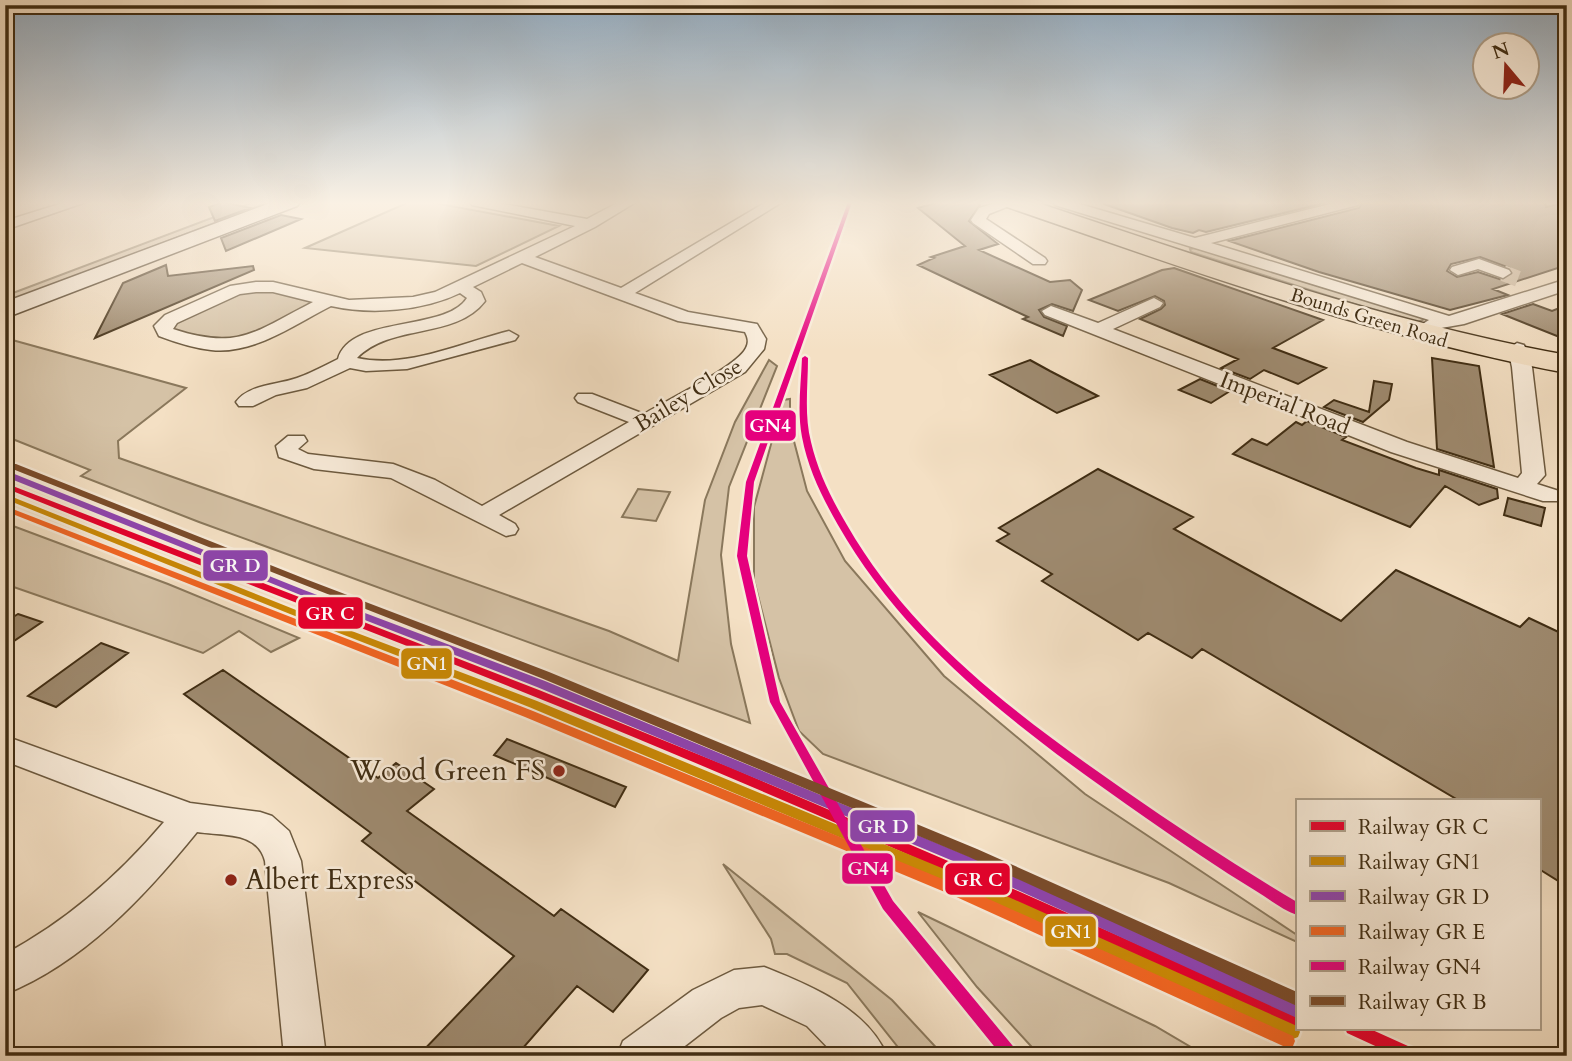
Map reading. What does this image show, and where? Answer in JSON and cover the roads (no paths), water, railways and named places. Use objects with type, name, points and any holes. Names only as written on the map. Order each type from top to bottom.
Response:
[{"type":"main road","points":[[5,311],[159,252]]},
{"type":"main road","name":"Bounds Green Road","points":[[1202,252],[1423,326],[1567,364]]},
{"type":"main road","name":"Bounds Green Road","points":[[1518,353],[1567,357]]},
{"type":"street","points":[[328,301],[248,340],[230,345],[213,346],[164,332],[163,326],[171,319],[236,290],[273,287],[349,305],[413,302],[440,296],[462,287],[532,252]]},
{"type":"street","points":[[521,257],[624,293],[693,252]]},
{"type":"street","points":[[1025,252],[1039,261]]},
{"type":"street","points":[[1207,252],[1432,315],[1423,326]]},
{"type":"street","points":[[1458,270],[1479,264],[1503,273]]},
{"type":"street","points":[[1524,281],[1549,289]]},
{"type":"street","points":[[1423,326],[1567,284]]},
{"type":"street","points":[[348,362],[347,357],[352,350],[371,339],[437,321],[472,306],[475,296],[462,287]]},
{"type":"street","name":"Bailey Close","points":[[481,516],[738,368],[754,354],[758,339],[751,328],[684,317],[624,293]]},
{"type":"street","points":[[1099,329],[1154,303]]},
{"type":"street","name":"Imperial Road","points":[[1051,311],[1399,447],[1551,496]]},
{"type":"street","points":[[246,402],[270,390],[300,384],[348,362],[370,368],[398,365],[509,336]]},
{"type":"street","points":[[1518,353],[1534,475],[1522,486]]},
{"type":"street","points":[[585,398],[644,421]]},
{"type":"street","points":[[296,441],[287,446],[287,452],[294,456],[324,464],[398,472],[506,529]]},
{"type":"street","points":[[5,748],[189,817],[260,826],[277,841],[283,861],[305,1056]]},
{"type":"street","points":[[5,975],[77,931],[121,895],[189,817]]},
{"type":"street","points":[[638,1056],[707,1004],[734,989],[764,986],[821,1012],[866,1056]]},
{"type":"tunnel","points":[[1503,273],[1524,281]]},
{"type":"rail line","name":"GN4","points":[[832,252],[750,482],[742,556],[775,702],[888,905],[1012,1056]]},
{"type":"rail line","name":"GN4","points":[[805,358],[804,427],[816,473],[854,545],[886,590],[922,631],[1004,707],[1092,774],[1236,872],[1296,908]]},
{"type":"rail line","name":"GN1","points":[[5,496],[293,612],[533,704],[961,882],[1293,1032]]},
{"type":"place","name":"Wood Green FS","points":[[559,771]]},
{"type":"place","name":"Albert Express","points":[[231,880]]}]
